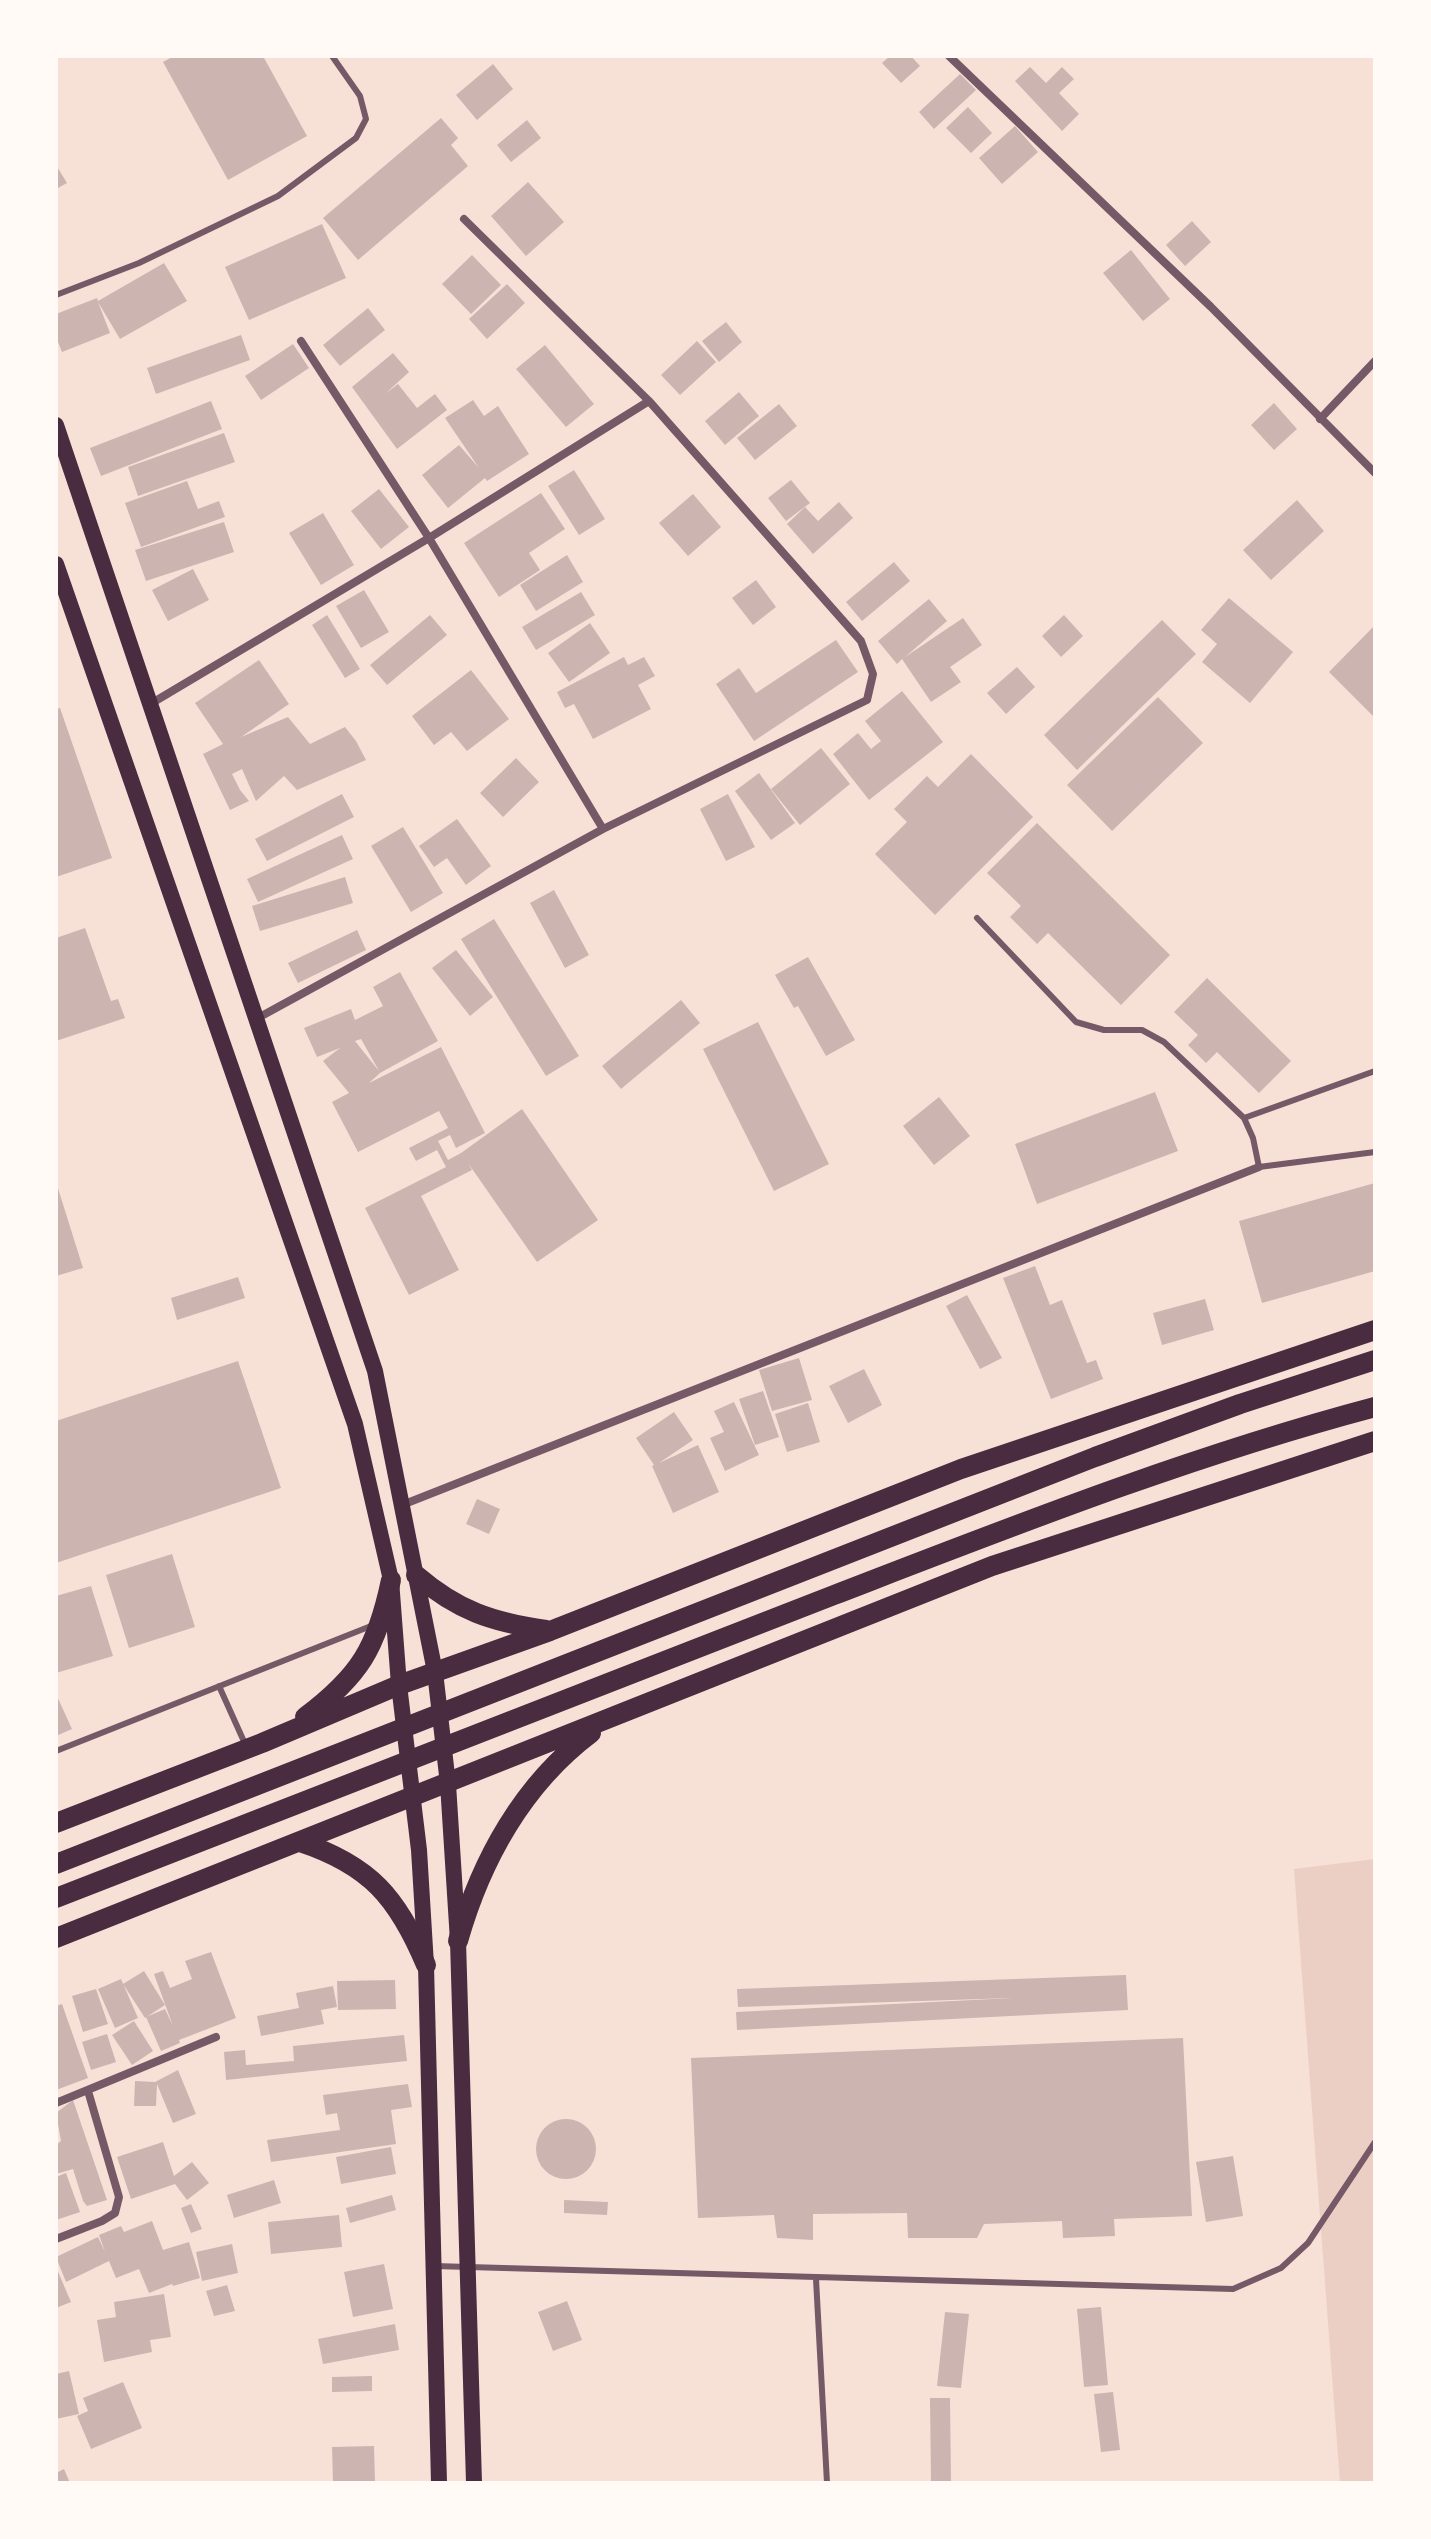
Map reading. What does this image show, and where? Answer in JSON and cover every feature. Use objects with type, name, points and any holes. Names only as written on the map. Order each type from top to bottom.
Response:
[{"type":"highway","points":[[56,1823],[254,1746],[399,1685],[550,1631],[961,1469],[1375,1330]]},
{"type":"highway","points":[[56,1864],[1095,1457],[1240,1404],[1375,1360]]},
{"type":"highway","points":[[56,1898],[576,1692],[1142,1477],[1299,1427],[1375,1407]]},
{"type":"highway","points":[[56,1938],[992,1566],[1375,1441]]},
{"type":"highway","points":[[416,1575],[458,1606],[482,1617],[550,1631]]},
{"type":"highway","points":[[254,1746],[302,1719],[336,1694],[364,1661],[382,1622],[391,1580]]},
{"type":"highway","points":[[458,1941],[477,1882],[506,1828],[543,1777],[610,1718]]},
{"type":"highway","points":[[300,1842],[354,1865],[376,1882],[403,1917],[426,1965]]},
{"type":"main road","points":[[56,425],[375,1371],[435,1672],[448,1784],[458,1941],[474,2483]]},
{"type":"main road","points":[[56,564],[355,1424],[391,1580],[399,1685],[419,1850],[426,1965],[439,2483]]},
{"type":"street","points":[[949,56],[1211,307],[1375,473]]},
{"type":"street","points":[[255,1019],[603,829],[867,700],[873,674],[861,641],[649,401],[464,219]]},
{"type":"street","points":[[301,341],[429,538],[603,829]]},
{"type":"street","points":[[1320,419],[1375,361]]},
{"type":"street","points":[[152,703],[429,538],[649,401]]},
{"type":"street","points":[[402,1505],[1259,1167]]},
{"type":"street","points":[[56,2103],[216,2037]]},
{"type":"street","points":[[56,2239],[115,2213],[119,2197],[88,2091]]},
{"type":"lane","points":[[56,295],[139,263],[278,196],[356,138],[366,119],[360,96],[332,56]]},
{"type":"lane","points":[[977,918],[1076,1022],[1104,1030],[1142,1030],[1164,1042],[1244,1118],[1253,1138],[1259,1167],[1375,1152]]},
{"type":"lane","points":[[1244,1118],[1375,1071]]},
{"type":"lane","points":[[56,1751],[382,1622]]},
{"type":"lane","points":[[219,1686],[254,1746]]},
{"type":"lane","points":[[434,2266],[1233,2289],[1281,2268],[1308,2243],[1375,2142]]},
{"type":"lane","points":[[816,2279],[827,2483]]},
{"type":"shaded area","points":[[1375,1859],[1375,2483],[1340,2483],[1294,1869]]},
{"type":"building","points":[[174,56],[263,56],[307,136],[228,180],[163,62]]},
{"type":"building","points":[[890,56],[911,56],[920,66],[901,83],[882,63]]},
{"type":"building","points":[[493,64],[513,89],[477,120],[456,95]]},
{"type":"building","points":[[1030,67],[1046,83],[1062,67],[1074,79],[1059,93],[1079,114],[1062,131],[1015,81]]},
{"type":"building","points":[[960,74],[976,90],[934,129],[919,112]]},
{"type":"building","points":[[968,107],[992,133],[971,153],[946,128]]},
{"type":"building","points":[[441,118],[458,138],[451,145],[468,166],[358,260],[323,218]]},
{"type":"building","points":[[527,120],[541,138],[511,162],[497,145]]},
{"type":"building","points":[[1015,126],[1038,152],[1002,184],[979,158]]},
{"type":"building","points":[[56,165],[67,183],[56,189]]},
{"type":"building","points":[[528,182],[564,222],[526,256],[491,216]]},
{"type":"building","points":[[1192,221],[1211,242],[1185,266],[1166,245]]},
{"type":"building","points":[[322,224],[346,278],[249,320],[225,267]]},
{"type":"building","points":[[1131,250],[1170,299],[1143,321],[1103,273]]},
{"type":"building","points":[[472,255],[501,285],[471,314],[442,284]]},
{"type":"building","points":[[164,263],[187,301],[120,339],[98,302],[110,333],[62,352],[56,337],[56,314],[97,298],[98,301]]},
{"type":"building","points":[[507,284],[525,303],[487,339],[469,319]]},
{"type":"building","points":[[368,308],[385,330],[340,366],[323,345]]},
{"type":"building","points":[[726,322],[742,342],[719,362],[702,341]]},
{"type":"building","points":[[241,335],[250,360],[156,394],[147,368]]},
{"type":"building","points":[[697,341],[716,362],[680,395],[661,375]]},
{"type":"building","points":[[293,344],[309,368],[261,400],[245,376]]},
{"type":"building","points":[[545,345],[594,404],[566,427],[516,369]]},
{"type":"building","points":[[393,353],[409,372],[385,394],[398,384],[417,408],[435,394],[447,410],[397,449],[352,387]]},
{"type":"building","points":[[739,392],[759,416],[725,445],[705,421]]},
{"type":"building","points":[[473,400],[484,416],[498,406],[529,454],[487,481],[485,478],[448,508],[422,475],[459,445],[479,468],[445,418]]},
{"type":"building","points":[[211,401],[222,429],[101,476],[90,448]]},
{"type":"building","points":[[1274,403],[1297,429],[1274,450],[1251,425]]},
{"type":"building","points":[[779,404],[797,426],[755,460],[737,438]]},
{"type":"building","points":[[224,433],[235,462],[138,496],[128,467]]},
{"type":"building","points":[[574,470],[605,519],[579,535],[548,486]]},
{"type":"building","points":[[791,480],[810,503],[786,521],[768,498]]},
{"type":"building","points":[[187,481],[198,509],[219,501],[225,517],[141,547],[125,503]]},
{"type":"building","points":[[379,489],[409,527],[381,549],[351,511]]},
{"type":"building","points":[[541,493],[565,529],[529,553],[540,570],[499,597],[464,543]]},
{"type":"building","points":[[693,494],[721,527],[688,556],[659,523]]},
{"type":"building","points":[[1297,500],[1324,531],[1271,580],[1243,550]]},
{"type":"building","points":[[839,502],[853,518],[813,554],[787,524],[805,507],[818,521]]},
{"type":"building","points":[[323,513],[354,565],[321,585],[289,533]]},
{"type":"building","points":[[224,522],[234,552],[146,581],[135,550]]},
{"type":"building","points":[[567,555],[583,582],[536,611],[520,585]]},
{"type":"building","points":[[894,562],[910,581],[862,621],[846,602]]},
{"type":"building","points":[[193,569],[209,600],[168,621],[152,590]]},
{"type":"building","points":[[756,580],[776,607],[753,625],[732,598]]},
{"type":"building","points":[[364,590],[389,632],[361,648],[336,606]]},
{"type":"building","points":[[581,592],[595,615],[536,650],[522,627]]},
{"type":"building","points":[[1229,598],[1293,652],[1250,703],[1202,662],[1217,644],[1201,630]]},
{"type":"building","points":[[929,599],[947,621],[905,657],[963,618],[982,645],[950,667],[961,682],[931,702],[902,659],[897,664],[878,641]]},
{"type":"building","points":[[327,615],[360,669],[345,678],[312,625]]},
{"type":"building","points":[[430,615],[447,635],[387,685],[370,665]]},
{"type":"building","points":[[1064,615],[1083,636],[1061,657],[1042,636]]},
{"type":"building","points":[[1162,620],[1196,654],[1077,770],[1044,735]]},
{"type":"building","points":[[590,623],[610,653],[569,682],[548,653]]},
{"type":"building","points":[[1375,625],[1375,718],[1329,672]]},
{"type":"building","points":[[836,640],[858,672],[754,741],[716,684],[739,668],[756,693]]},
{"type":"building","points":[[624,657],[628,665],[644,657],[655,676],[638,685],[651,709],[593,739],[574,704],[565,708],[557,692]]},
{"type":"building","points":[[259,660],[289,704],[241,737],[288,717],[310,744],[345,727],[366,760],[297,790],[284,776],[256,801],[242,769],[232,774],[249,801],[230,810],[203,754],[223,744],[195,703]]},
{"type":"building","points":[[1017,667],[1035,687],[1006,714],[987,693]]},
{"type":"building","points":[[471,670],[509,719],[467,751],[451,732],[434,745],[412,716]]},
{"type":"building","points":[[902,691],[943,742],[869,800],[833,754],[858,733],[871,749],[881,741],[865,721]]},
{"type":"building","points":[[1158,697],[1203,743],[1112,831],[1067,785]]},
{"type":"building","points":[[60,708],[112,858],[56,877],[56,709]]},
{"type":"building","points":[[821,748],[850,784],[800,825],[771,789]]},
{"type":"building","points":[[971,754],[1033,817],[935,915],[875,854],[907,822],[894,809],[927,776],[938,787]]},
{"type":"building","points":[[516,758],[539,782],[503,817],[480,793]]},
{"type":"building","points":[[759,773],[795,823],[771,840],[735,791]]},
{"type":"building","points":[[342,794],[354,817],[267,861],[255,839]]},
{"type":"building","points":[[728,794],[755,847],[726,861],[700,809]]},
{"type":"building","points":[[457,819],[491,866],[466,885],[447,858],[434,867],[419,846]]},
{"type":"building","points":[[1037,823],[1170,955],[1121,1005],[1048,933],[1037,944],[1010,917],[1021,906],[987,873]]},
{"type":"building","points":[[403,827],[443,893],[411,912],[371,846]]},
{"type":"building","points":[[342,835],[353,859],[258,902],[247,879]]},
{"type":"building","points":[[345,877],[353,903],[260,931],[252,906]]},
{"type":"building","points":[[554,890],[589,955],[565,968],[530,903]]},
{"type":"building","points":[[494,919],[579,1056],[546,1076],[461,939]]},
{"type":"building","points":[[85,928],[111,1001],[118,999],[125,1018],[56,1041],[56,938]]},
{"type":"building","points":[[357,930],[366,950],[298,983],[288,963]]},
{"type":"building","points":[[456,950],[493,997],[470,1016],[432,968]]},
{"type":"building","points":[[808,957],[855,1040],[826,1056],[798,1006],[794,1008],[775,975]]},
{"type":"building","points":[[400,972],[438,1041],[380,1073],[369,1083],[441,1047],[485,1133],[456,1148],[450,1135],[438,1141],[448,1160],[522,1109],[598,1220],[537,1262],[468,1163],[472,1170],[421,1196],[459,1270],[409,1295],[365,1208],[446,1167],[437,1150],[416,1161],[409,1148],[448,1128],[439,1111],[358,1152],[332,1102],[349,1093],[323,1061],[340,1048],[317,1057],[304,1028],[351,1009],[355,1020],[383,1006],[373,987]],"holes":[[[361,1039],[379,1071],[355,1041]]]},
{"type":"building","points":[[1207,978],[1291,1061],[1259,1093],[1217,1052],[1206,1063],[1188,1045],[1198,1035],[1174,1012]]},
{"type":"building","points":[[681,1000],[700,1023],[621,1089],[602,1066]]},
{"type":"building","points":[[758,1022],[829,1164],[774,1191],[703,1049]]},
{"type":"building","points":[[1155,1092],[1178,1151],[1037,1204],[1015,1144]]},
{"type":"building","points":[[939,1097],[970,1136],[934,1165],[903,1126]]},
{"type":"building","points":[[56,1182],[83,1268],[56,1276]]},
{"type":"building","points":[[1375,1183],[1375,1271],[1262,1303],[1239,1221]]},
{"type":"building","points":[[1035,1266],[1050,1305],[1062,1300],[1087,1363],[1096,1360],[1103,1379],[1051,1399],[1003,1278]]},
{"type":"building","points":[[238,1277],[245,1298],[177,1320],[171,1298]]},
{"type":"building","points":[[967,1295],[1002,1358],[980,1369],[946,1306]]},
{"type":"building","points":[[1205,1299],[1214,1330],[1162,1345],[1153,1313]]},
{"type":"building","points":[[799,1358],[812,1400],[772,1411],[759,1370]]},
{"type":"building","points":[[238,1361],[281,1488],[56,1563],[56,1421]]},
{"type":"building","points":[[864,1369],[882,1405],[848,1423],[829,1386]]},
{"type":"building","points":[[763,1391],[779,1437],[755,1445],[739,1399]]},
{"type":"building","points":[[734,1402],[759,1455],[725,1471],[710,1438],[724,1432],[714,1411]]},
{"type":"building","points":[[808,1403],[820,1442],[787,1452],[775,1414]]},
{"type":"building","points":[[674,1412],[693,1440],[659,1463],[698,1445],[719,1492],[673,1513],[654,1465],[636,1438]]},
{"type":"building","points":[[477,1499],[500,1509],[489,1534],[466,1524]]},
{"type":"building","points":[[172,1554],[195,1627],[129,1648],[106,1575]]},
{"type":"building","points":[[91,1586],[113,1656],[56,1673],[56,1596]]},
{"type":"building","points":[[56,1694],[72,1729],[56,1736]]},
{"type":"building","points":[[211,1952],[236,2018],[179,2040],[180,2043],[161,2051],[146,2017],[165,2009],[173,2026],[154,1974],[163,1971],[170,1988],[192,1979],[185,1961]]},
{"type":"building","points":[[144,1971],[165,2005],[145,2018],[123,1984]]},
{"type":"building","points":[[1126,1975],[1128,2010],[737,2030],[736,2012],[1012,1998],[738,2007],[737,1989]]},
{"type":"building","points":[[121,1979],[138,2018],[115,2028],[98,1989]]},
{"type":"building","points":[[395,1980],[396,2009],[338,2010],[337,1981]]},
{"type":"building","points":[[333,1986],[337,2007],[321,2010],[324,2024],[261,2036],[257,2016],[299,2008],[296,1993]]},
{"type":"building","points":[[96,1989],[108,2024],[83,2032],[72,1996]]},
{"type":"building","points":[[62,2004],[88,2078],[56,2090],[56,2006]]},
{"type":"building","points":[[134,2021],[153,2051],[132,2065],[112,2035]]},
{"type":"building","points":[[107,2034],[116,2062],[91,2070],[82,2042]]},
{"type":"building","points":[[404,2035],[407,2061],[226,2080],[224,2052],[245,2050],[246,2065],[294,2061],[293,2046]]},
{"type":"building","points":[[1183,2038],[1192,2216],[1114,2219],[1115,2236],[1063,2238],[1062,2221],[984,2224],[977,2238],[908,2238],[907,2213],[813,2214],[813,2240],[777,2238],[774,2215],[698,2218],[691,2058]]},
{"type":"building","points":[[178,2070],[196,2114],[173,2123],[157,2084],[156,2106],[134,2106],[135,2081],[155,2082]]},
{"type":"building","points":[[408,2084],[412,2107],[391,2110],[396,2144],[271,2162],[267,2140],[340,2130],[337,2113],[326,2115],[323,2095]]},
{"type":"building","points":[[73,2100],[107,2200],[87,2206],[73,2169],[56,2174],[56,2145],[61,2141],[56,2113]]},
{"type":"building","points":[[566,2119],[578,2121],[587,2128],[594,2137],[594,2161],[587,2170],[578,2177],[566,2179],[554,2177],[545,2170],[538,2161],[536,2149],[538,2137],[545,2128],[554,2121]]},
{"type":"building","points":[[163,2142],[174,2176],[192,2162],[209,2183],[187,2200],[175,2184],[131,2199],[117,2157]]},
{"type":"building","points":[[391,2147],[396,2174],[341,2184],[336,2157]]},
{"type":"building","points":[[1233,2156],[1243,2216],[1206,2222],[1196,2162]]},
{"type":"building","points":[[66,2173],[80,2212],[56,2220],[56,2177]]},
{"type":"building","points":[[274,2180],[281,2203],[234,2218],[227,2195]]},
{"type":"building","points":[[392,2195],[396,2210],[350,2223],[346,2208]]},
{"type":"building","points":[[564,2200],[608,2202],[607,2215],[564,2213]]},
{"type":"building","points":[[191,2204],[202,2229],[191,2233],[181,2208]]},
{"type":"building","points":[[339,2215],[342,2247],[271,2254],[268,2222]]},
{"type":"building","points":[[152,2221],[163,2250],[189,2242],[200,2278],[149,2293],[139,2269],[116,2278],[109,2261],[66,2282],[56,2257],[98,2237],[105,2252],[99,2235],[121,2226],[124,2232]]},
{"type":"building","points":[[232,2244],[238,2273],[202,2281],[196,2252]]},
{"type":"building","points":[[384,2264],[393,2309],[353,2317],[344,2272]]},
{"type":"building","points":[[56,2267],[71,2302],[56,2308]]},
{"type":"building","points":[[227,2285],[235,2311],[214,2316],[206,2291]]},
{"type":"building","points":[[164,2294],[171,2337],[150,2340],[152,2352],[104,2362],[97,2320],[116,2317],[114,2302]]},
{"type":"building","points":[[567,2301],[582,2340],[553,2351],[538,2312]]},
{"type":"building","points":[[1101,2307],[1108,2385],[1084,2387],[1077,2309]]},
{"type":"building","points":[[945,2312],[969,2314],[961,2388],[937,2386]]},
{"type":"building","points":[[395,2324],[399,2350],[323,2364],[318,2339]]},
{"type":"building","points":[[69,2371],[79,2414],[56,2419],[56,2374]]},
{"type":"building","points":[[372,2376],[372,2391],[332,2392],[332,2377]]},
{"type":"building","points":[[123,2382],[142,2428],[91,2449],[77,2416],[88,2411],[83,2398]]},
{"type":"building","points":[[1113,2392],[1120,2450],[1101,2452],[1094,2394]]},
{"type":"building","points":[[930,2398],[950,2398],[951,2483],[931,2483]]},
{"type":"building","points":[[374,2446],[375,2483],[333,2483],[332,2447]]},
{"type":"building","points":[[64,2469],[70,2483],[56,2483],[56,2473]]}]
